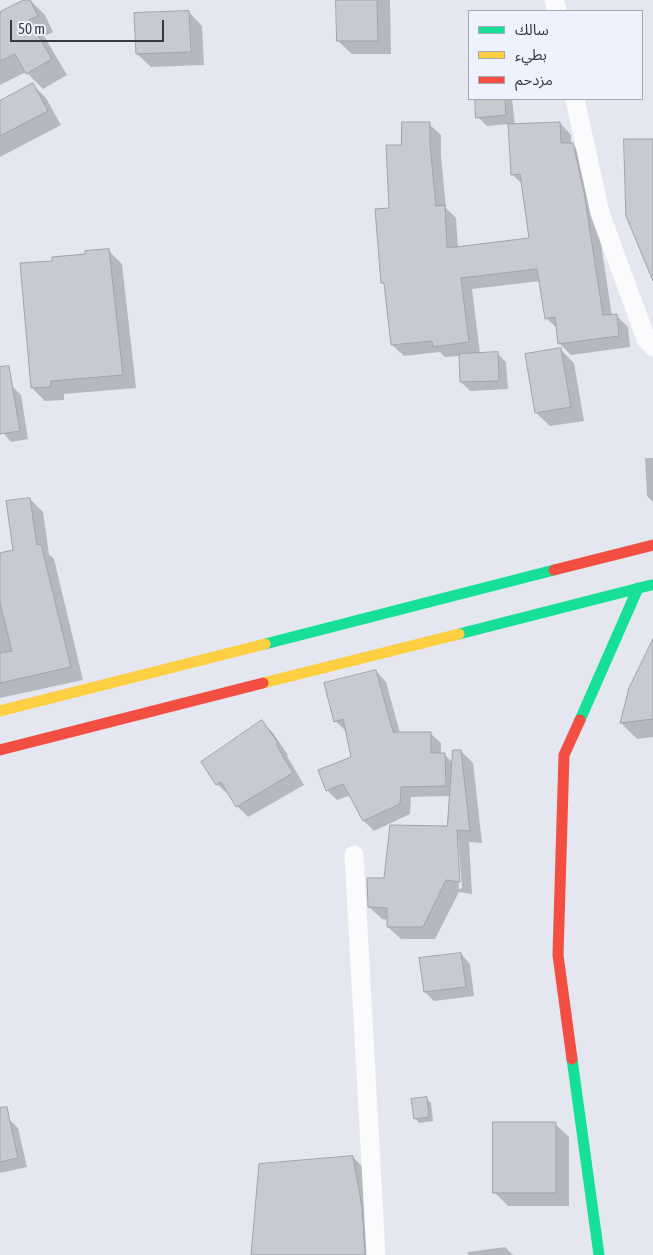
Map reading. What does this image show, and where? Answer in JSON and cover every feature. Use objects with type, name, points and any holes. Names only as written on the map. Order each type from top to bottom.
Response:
[{"type":"main road","points":[[0,711],[567,572],[653,545]]},
{"type":"main road","points":[[0,750],[576,599],[653,584]]},
{"type":"main road","points":[[599,1255],[558,956],[564,755],[638,588]]},
{"type":"street","points":[[575,100],[600,213],[646,339],[653,347]]},
{"type":"street","points":[[354,855],[376,1255]]},
{"type":"building","points":[[24,0],[30,0],[38,16],[29,20],[52,59],[26,74],[15,54],[0,61],[0,12]]},
{"type":"building","points":[[336,0],[377,0],[378,41],[337,41]]},
{"type":"building","points":[[189,11],[191,52],[136,54],[134,13]]},
{"type":"building","points":[[33,83],[48,111],[0,136],[0,101]]},
{"type":"building","points":[[475,100],[505,100],[506,115],[476,118]]},
{"type":"building","points":[[402,122],[430,122],[430,144],[436,206],[445,205],[447,248],[529,238],[520,174],[511,175],[508,124],[560,122],[561,143],[573,143],[584,192],[603,315],[617,314],[619,336],[558,344],[555,317],[545,319],[537,269],[461,278],[469,342],[433,347],[432,341],[391,345],[384,283],[381,283],[375,209],[389,208],[386,145],[401,145]]},
{"type":"building","points":[[624,139],[653,139],[653,281],[626,216]]},
{"type":"building","points":[[109,249],[123,375],[51,381],[51,387],[31,388],[20,263],[52,261],[52,257],[85,254],[85,251]]},
{"type":"building","points":[[561,348],[571,407],[535,413],[525,354]]},
{"type":"building","points":[[498,352],[499,381],[460,382],[459,354]]},
{"type":"building","points":[[9,366],[20,431],[0,434],[0,367]]},
{"type":"building","points":[[30,498],[37,545],[41,544],[71,667],[0,683],[0,653],[12,651],[0,603],[0,553],[13,550],[6,501]]},
{"type":"building","points":[[653,639],[653,719],[620,723],[629,688]]},
{"type":"building","points":[[376,670],[393,732],[431,732],[431,753],[445,753],[446,786],[401,787],[400,804],[363,821],[343,784],[326,791],[318,770],[351,757],[343,719],[334,722],[324,683]]},
{"type":"building","points":[[262,720],[278,743],[276,744],[293,773],[236,807],[221,782],[216,785],[201,762]]},
{"type":"building","points":[[453,750],[461,750],[470,831],[457,830],[460,882],[446,880],[423,927],[387,927],[387,908],[368,907],[367,878],[384,878],[390,825],[447,826]]},
{"type":"building","points":[[461,953],[466,987],[424,992],[419,958]]},
{"type":"building","points":[[427,1097],[429,1117],[414,1119],[411,1099]]},
{"type":"building","points":[[7,1107],[18,1158],[0,1162],[0,1108]]},
{"type":"building","points":[[493,1122],[556,1122],[556,1193],[493,1193]]},
{"type":"building","points":[[353,1156],[362,1207],[365,1255],[251,1255],[259,1164]]},
{"type":"traffic: fast","points":[[265,644],[554,570]]},
{"type":"traffic: fast","points":[[459,634],[651,585]]},
{"type":"traffic: fast","points":[[580,720],[638,588]]},
{"type":"traffic: fast","points":[[572,1059],[599,1255]]},
{"type":"traffic: slow","points":[[263,683],[459,634]]},
{"type":"traffic: slow","points":[[0,711],[265,644]]},
{"type":"traffic: jam","points":[[554,570],[653,545]]},
{"type":"traffic: jam","points":[[0,750],[263,683]]},
{"type":"traffic: jam","points":[[572,1059],[558,955],[564,755],[580,720]]}]
